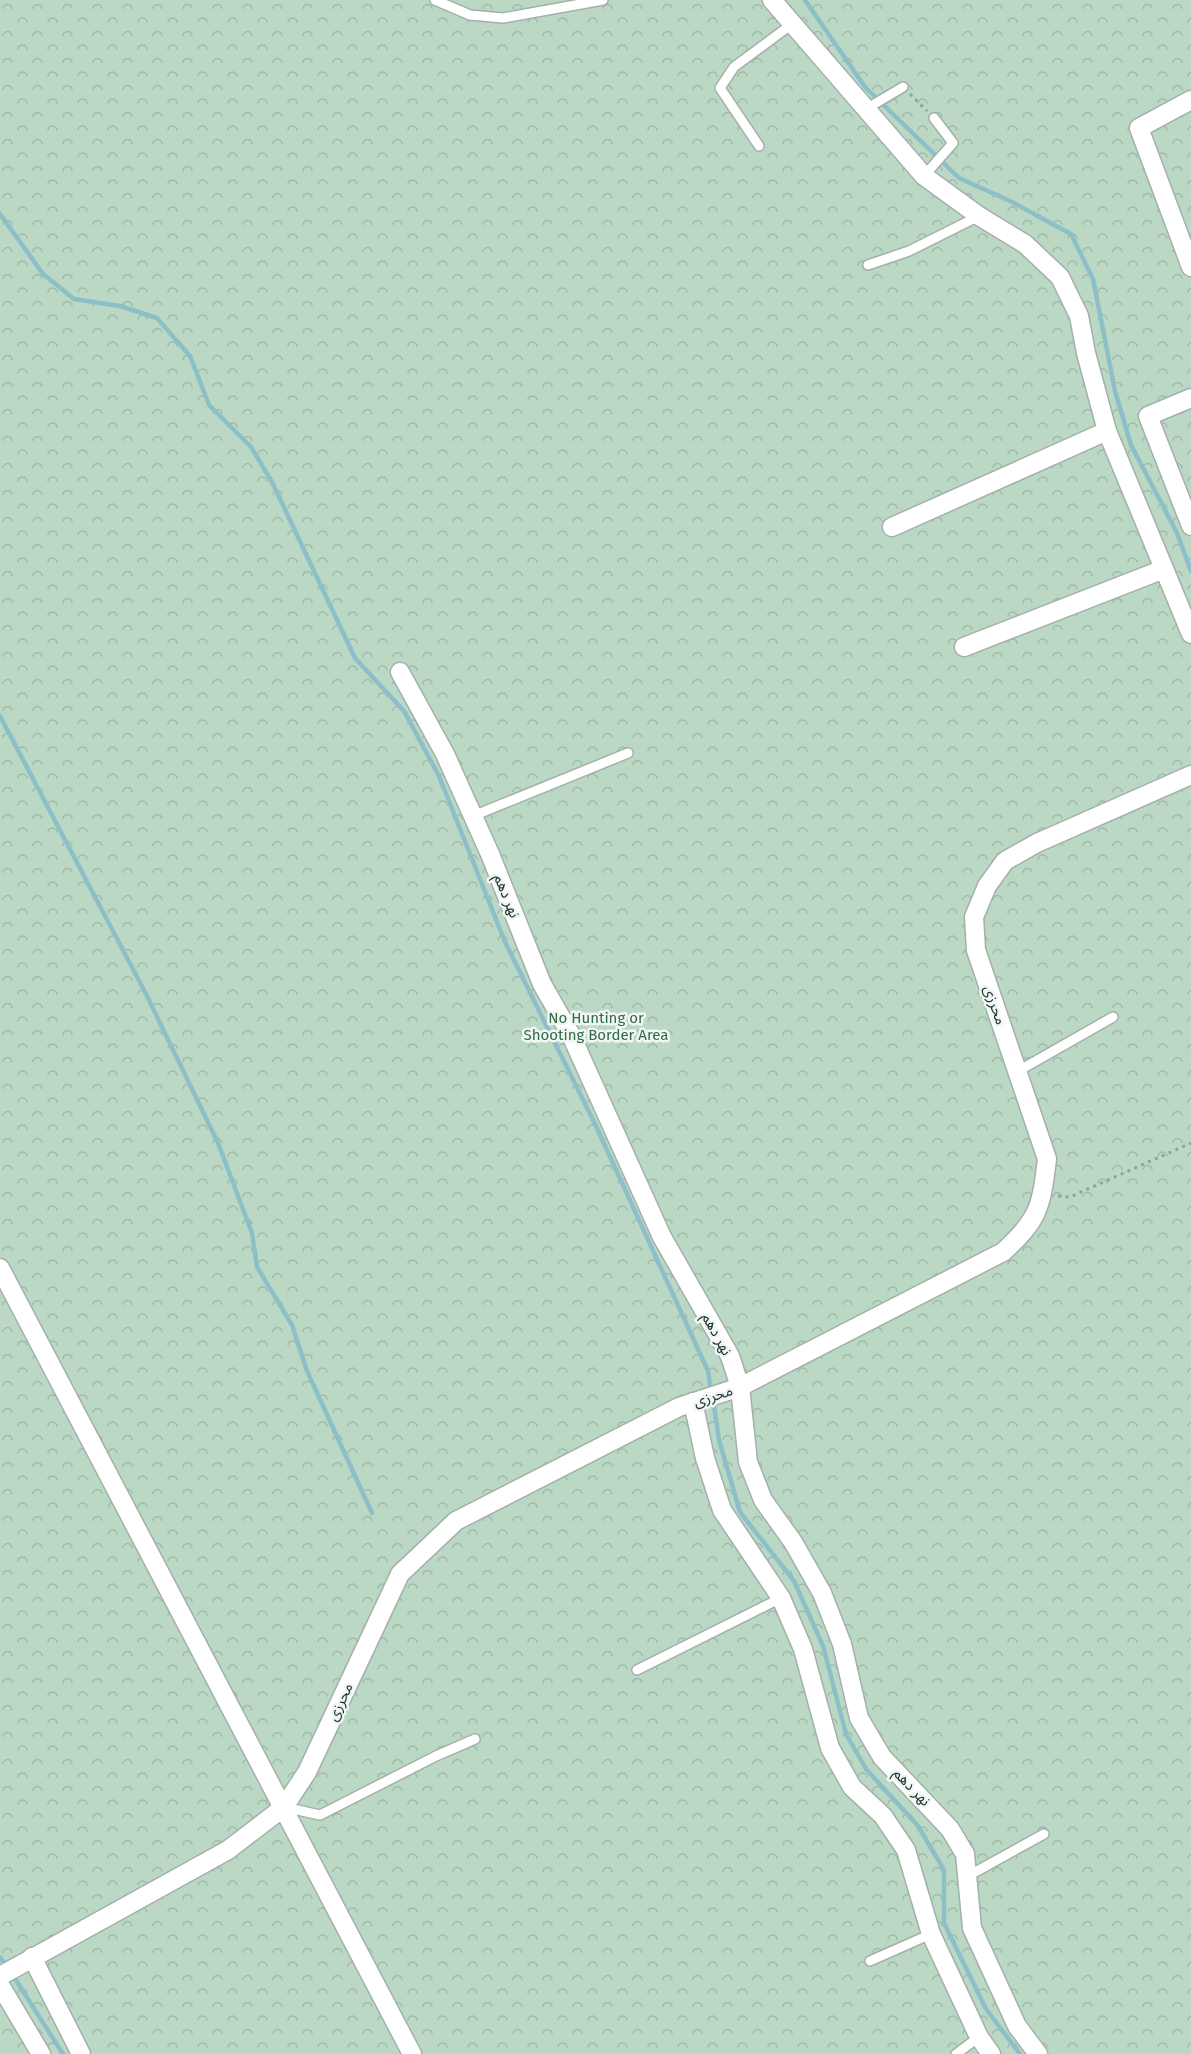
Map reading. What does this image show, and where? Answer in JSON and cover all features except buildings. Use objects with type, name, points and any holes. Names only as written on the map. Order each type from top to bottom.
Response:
[{"type":"street","points":[[772,0],[928,172],[979,216],[1025,244],[1060,278],[1079,316],[1086,353],[1107,431],[1191,634]]},
{"type":"street","points":[[1191,100],[1139,128],[1191,267]]},
{"type":"street","points":[[1191,398],[1148,416],[1191,526]]},
{"type":"street","points":[[892,527],[1107,431]]},
{"type":"street","points":[[964,647],[1164,569]]},
{"type":"street","name":"نهر دهم","points":[[400,672],[445,754],[542,984],[571,1035],[662,1236],[730,1356],[748,1462],[763,1500],[794,1542],[822,1593],[842,1644],[859,1718],[882,1757],[950,1829],[965,1854],[972,1928],[1017,2026],[1038,2054]]},
{"type":"street","name":"محرزی","points":[[1,1978],[27,1960],[228,1850],[284,1807],[307,1772],[400,1574],[456,1521],[679,1407],[735,1389],[1003,1252],[1030,1227],[1042,1196],[1047,1160],[976,950],[975,917],[987,886],[1005,861],[1037,843],[1191,775]]},
{"type":"street","points":[[0,1268],[412,2054]]},
{"type":"street","points":[[698,1401],[705,1458],[722,1510],[781,1598],[803,1649],[830,1748],[852,1787],[883,1816],[906,1850],[931,1934],[979,2037],[991,2054]]},
{"type":"street","points":[[27,1960],[81,2054]]},
{"type":"street","points":[[1,1978],[41,2054]]},
{"type":"lane","points":[[435,0],[470,15],[503,18],[603,0]]},
{"type":"lane","points":[[759,146],[720,88],[734,68],[792,24]]},
{"type":"lane","points":[[869,107],[903,87]]},
{"type":"lane","points":[[928,172],[953,143],[934,118]]},
{"type":"lane","points":[[868,265],[909,251],[979,216]]},
{"type":"lane","points":[[473,816],[628,753]]},
{"type":"lane","points":[[1018,1071],[1113,1017]]},
{"type":"lane","points":[[637,1670],[781,1598]]},
{"type":"lane","points":[[284,1807],[320,1815],[436,1756],[475,1740]]},
{"type":"lane","points":[[968,1876],[1044,1834]]},
{"type":"lane","points":[[870,1961],[931,1934]]},
{"type":"lane","points":[[956,2054],[979,2037]]},
{"type":"path","points":[[903,87],[934,118]]},
{"type":"path","points":[[1042,1196],[1070,1197],[1191,1143]]},
{"type":"green space","name":"No Hunting or Shooting Border Area","points":[[0,0],[1191,0],[1191,2054],[0,2054]]},
{"type":"waterway","points":[[805,0],[865,87],[959,178],[1010,201],[1071,234],[1093,279],[1115,391],[1131,445],[1177,533],[1191,571]]},
{"type":"waterway","points":[[0,214],[43,274],[74,299],[120,306],[157,318],[190,356],[209,405],[251,447],[272,482],[355,658],[404,711],[439,776],[505,942],[596,1126],[708,1371],[711,1391]]},
{"type":"waterway","points":[[0,716],[146,994],[218,1143],[252,1233],[257,1267],[292,1325],[307,1371],[372,1513]]},
{"type":"waterway","points":[[713,1399],[719,1440],[740,1512],[794,1581],[823,1646],[846,1734],[866,1769],[918,1826],[944,1870],[944,1923],[986,2009],[1020,2054]]},
{"type":"waterway","points":[[0,1957],[7,1967]]},
{"type":"waterway","points":[[12,1974],[63,2054]]}]
